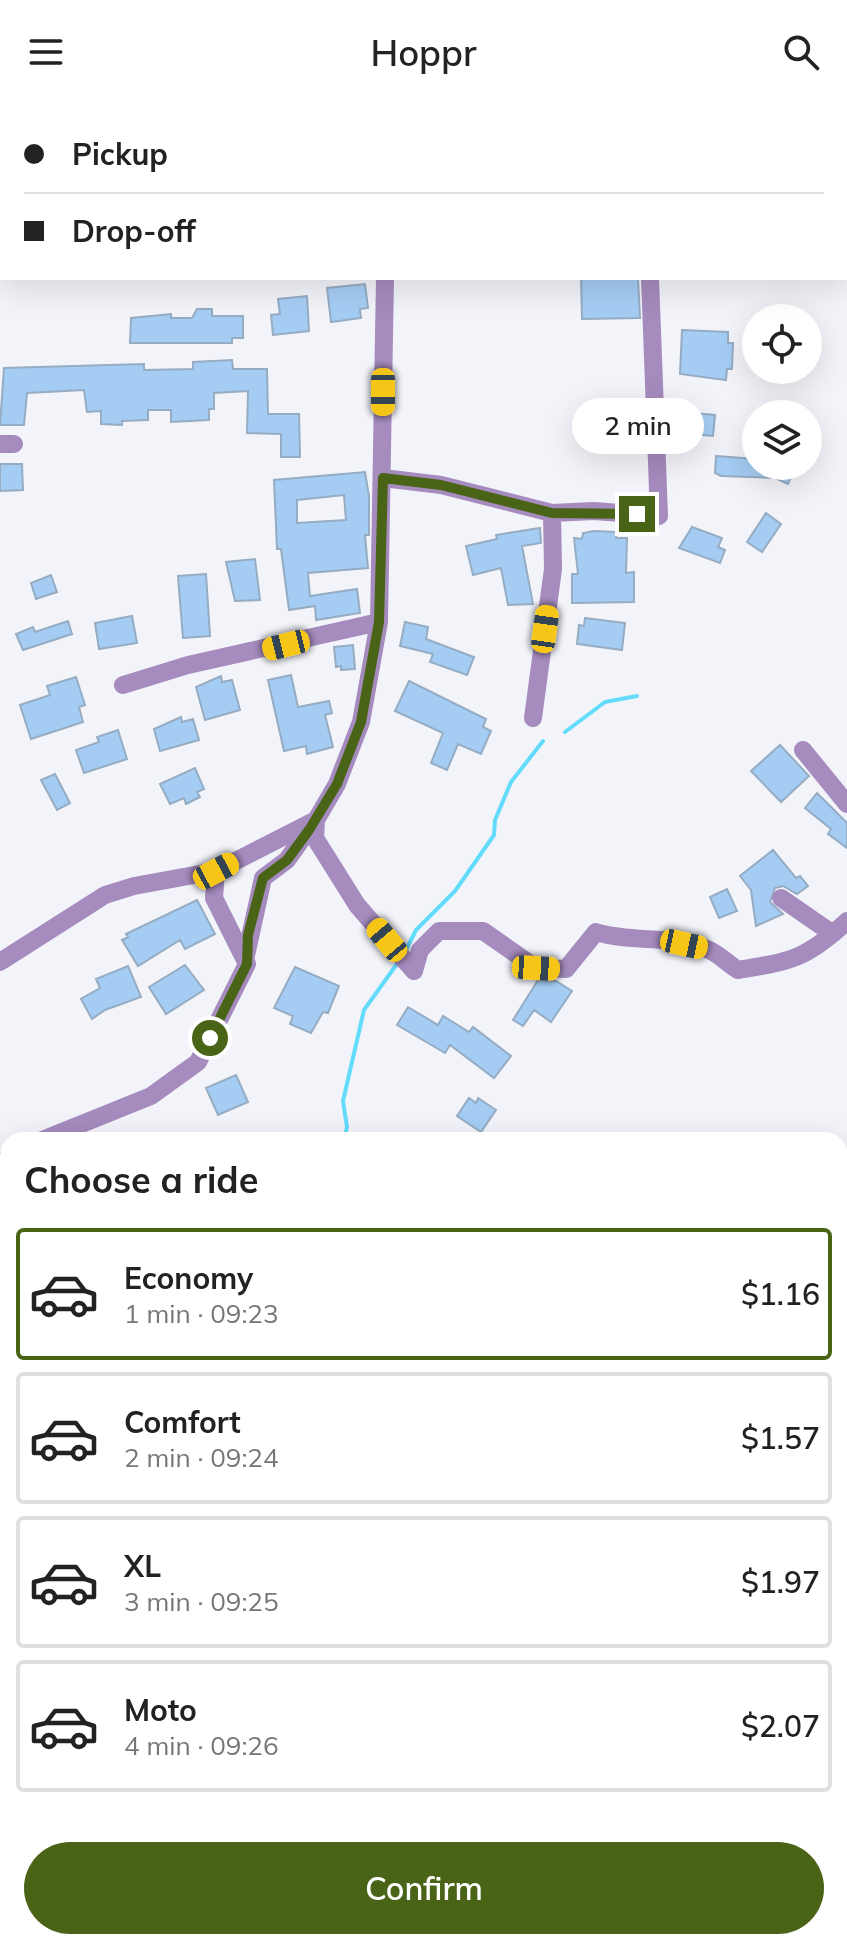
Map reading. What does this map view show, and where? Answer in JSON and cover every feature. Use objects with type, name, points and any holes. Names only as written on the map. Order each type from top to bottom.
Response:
[{"type":"street","points":[[245,960],[263,878],[287,860],[316,820],[337,784],[361,722],[379,622],[385,280]]},
{"type":"street","points":[[383,478],[441,485],[552,513],[594,511],[659,516],[650,280]]},
{"type":"street","points":[[533,718],[553,569],[552,513]]},
{"type":"street","points":[[123,685],[188,665],[379,622]]},
{"type":"street","points":[[803,750],[847,804]]},
{"type":"street","points":[[0,962],[105,895],[134,886],[216,871],[316,820]]},
{"type":"street","points":[[316,820],[315,838],[357,905],[414,971],[420,950],[439,931],[483,931],[536,968],[566,969],[596,932],[616,938],[661,939],[708,949],[738,970],[794,960],[810,953],[847,921]]},
{"type":"street","points":[[62,1132],[151,1096],[198,1062],[247,964],[214,898],[216,871]]},
{"type":"street","points":[[781,898],[833,934]]},
{"type":"building","points":[[581,280],[638,280],[640,318],[582,319]]},
{"type":"building","points":[[365,284],[368,308],[360,309],[361,318],[331,322],[327,288]]},
{"type":"building","points":[[307,296],[309,331],[273,335],[271,315],[280,314],[278,299]]},
{"type":"building","points":[[197,309],[212,309],[212,316],[243,316],[243,338],[232,338],[232,343],[130,343],[131,318],[171,314],[171,318],[192,318]]},
{"type":"building","points":[[682,330],[728,332],[728,343],[733,343],[732,369],[727,369],[726,380],[680,374]]},
{"type":"building","points":[[232,360],[233,369],[267,369],[268,414],[299,414],[300,457],[281,457],[281,434],[247,433],[248,391],[214,393],[214,409],[209,409],[209,420],[171,422],[171,410],[148,410],[148,420],[122,421],[122,425],[101,424],[101,411],[87,412],[84,390],[27,393],[24,425],[0,425],[4,368],[144,364],[144,370],[193,369],[193,362]]},
{"type":"building","points":[[670,411],[715,415],[713,436],[668,432]]},
{"type":"building","points":[[716,456],[742,458],[742,477],[715,473]]},
{"type":"building","points":[[0,464],[22,464],[23,490],[0,491]]},
{"type":"building","points":[[365,472],[369,496],[369,535],[365,535],[368,568],[308,573],[310,596],[357,589],[360,613],[316,620],[315,606],[289,610],[281,549],[277,549],[274,480]],"holes":[[[344,495],[346,520],[297,523],[297,500]]]},
{"type":"building","points":[[766,513],[781,524],[762,552],[747,542]]},
{"type":"building","points":[[692,527],[722,538],[718,547],[725,550],[720,563],[679,548]]},
{"type":"building","points":[[540,528],[541,543],[522,546],[533,604],[508,605],[501,568],[473,575],[466,546],[497,539],[496,535]]},
{"type":"building","points":[[616,532],[616,538],[627,538],[626,573],[634,572],[634,602],[572,603],[572,574],[578,574],[574,538],[582,539],[583,533]]},
{"type":"building","points":[[255,559],[260,600],[235,601],[226,562]]},
{"type":"building","points":[[206,574],[210,636],[183,638],[178,576]]},
{"type":"building","points":[[51,575],[57,592],[36,599],[31,583]]},
{"type":"building","points":[[132,616],[137,643],[99,649],[95,623]]},
{"type":"building","points":[[585,618],[625,623],[622,650],[577,644],[579,625],[584,626]]},
{"type":"building","points":[[68,621],[72,634],[23,650],[16,634],[33,627],[35,632]]},
{"type":"building","points":[[405,622],[428,627],[426,639],[474,657],[467,675],[430,662],[433,654],[400,646]]},
{"type":"building","points":[[353,645],[355,669],[341,670],[341,666],[336,667],[334,647]]},
{"type":"building","points":[[291,675],[298,707],[329,701],[332,713],[325,715],[333,747],[307,754],[306,746],[284,751],[268,680]]},
{"type":"building","points":[[221,676],[222,682],[232,680],[240,710],[205,720],[196,687]]},
{"type":"building","points":[[76,677],[85,705],[79,707],[83,722],[31,739],[20,705],[50,695],[47,686]]},
{"type":"building","points":[[409,681],[486,719],[483,727],[491,731],[481,754],[458,744],[447,770],[431,763],[443,733],[395,711]]},
{"type":"building","points":[[181,717],[182,722],[193,719],[199,740],[160,751],[154,729]]},
{"type":"building","points":[[118,730],[127,759],[84,773],[76,750],[99,742],[97,737]]},
{"type":"building","points":[[780,745],[809,776],[781,802],[751,771]]},
{"type":"building","points":[[195,768],[204,789],[197,792],[200,797],[186,804],[184,798],[170,804],[160,784]]},
{"type":"building","points":[[55,774],[70,803],[57,810],[41,780]]},
{"type":"building","points":[[817,793],[847,823],[847,848],[828,834],[831,829],[805,808]]},
{"type":"building","points":[[773,850],[796,878],[800,876],[808,886],[797,894],[783,886],[775,888],[770,902],[783,914],[756,926],[751,890],[740,876]]},
{"type":"building","points":[[727,889],[737,911],[719,918],[710,897]]},
{"type":"building","points":[[197,900],[215,934],[185,949],[180,940],[138,966],[122,940],[128,937],[126,934]]},
{"type":"building","points":[[185,965],[204,990],[166,1014],[149,987]]},
{"type":"building","points":[[128,966],[141,997],[105,1010],[92,1019],[81,999],[100,988],[96,979]]},
{"type":"building","points":[[295,967],[339,986],[328,1013],[323,1012],[311,1033],[290,1024],[293,1016],[274,1008]]},
{"type":"building","points":[[538,980],[556,981],[572,991],[551,1022],[534,1010],[523,1026],[513,1020]]},
{"type":"building","points":[[408,1007],[438,1025],[443,1016],[469,1032],[473,1027],[511,1056],[494,1078],[450,1045],[445,1053],[397,1025]]},
{"type":"building","points":[[236,1075],[248,1102],[218,1115],[206,1088]]},
{"type":"building","points":[[469,1098],[476,1103],[478,1098],[496,1110],[481,1132],[457,1116]]},
{"type":"waterway","points":[[565,732],[605,702],[637,696]]},
{"type":"waterway","points":[[406,950],[416,930],[455,891],[494,835],[495,820],[511,782],[543,741]]},
{"type":"waterway","points":[[346,1132],[343,1101],[364,1010],[399,961]]},
{"type":"route","points":[[210,1038],[247,964],[248,935],[263,878],[287,860],[309,830],[337,784],[361,722],[379,622],[383,478],[441,485],[552,513],[594,511],[637,514]]}]
